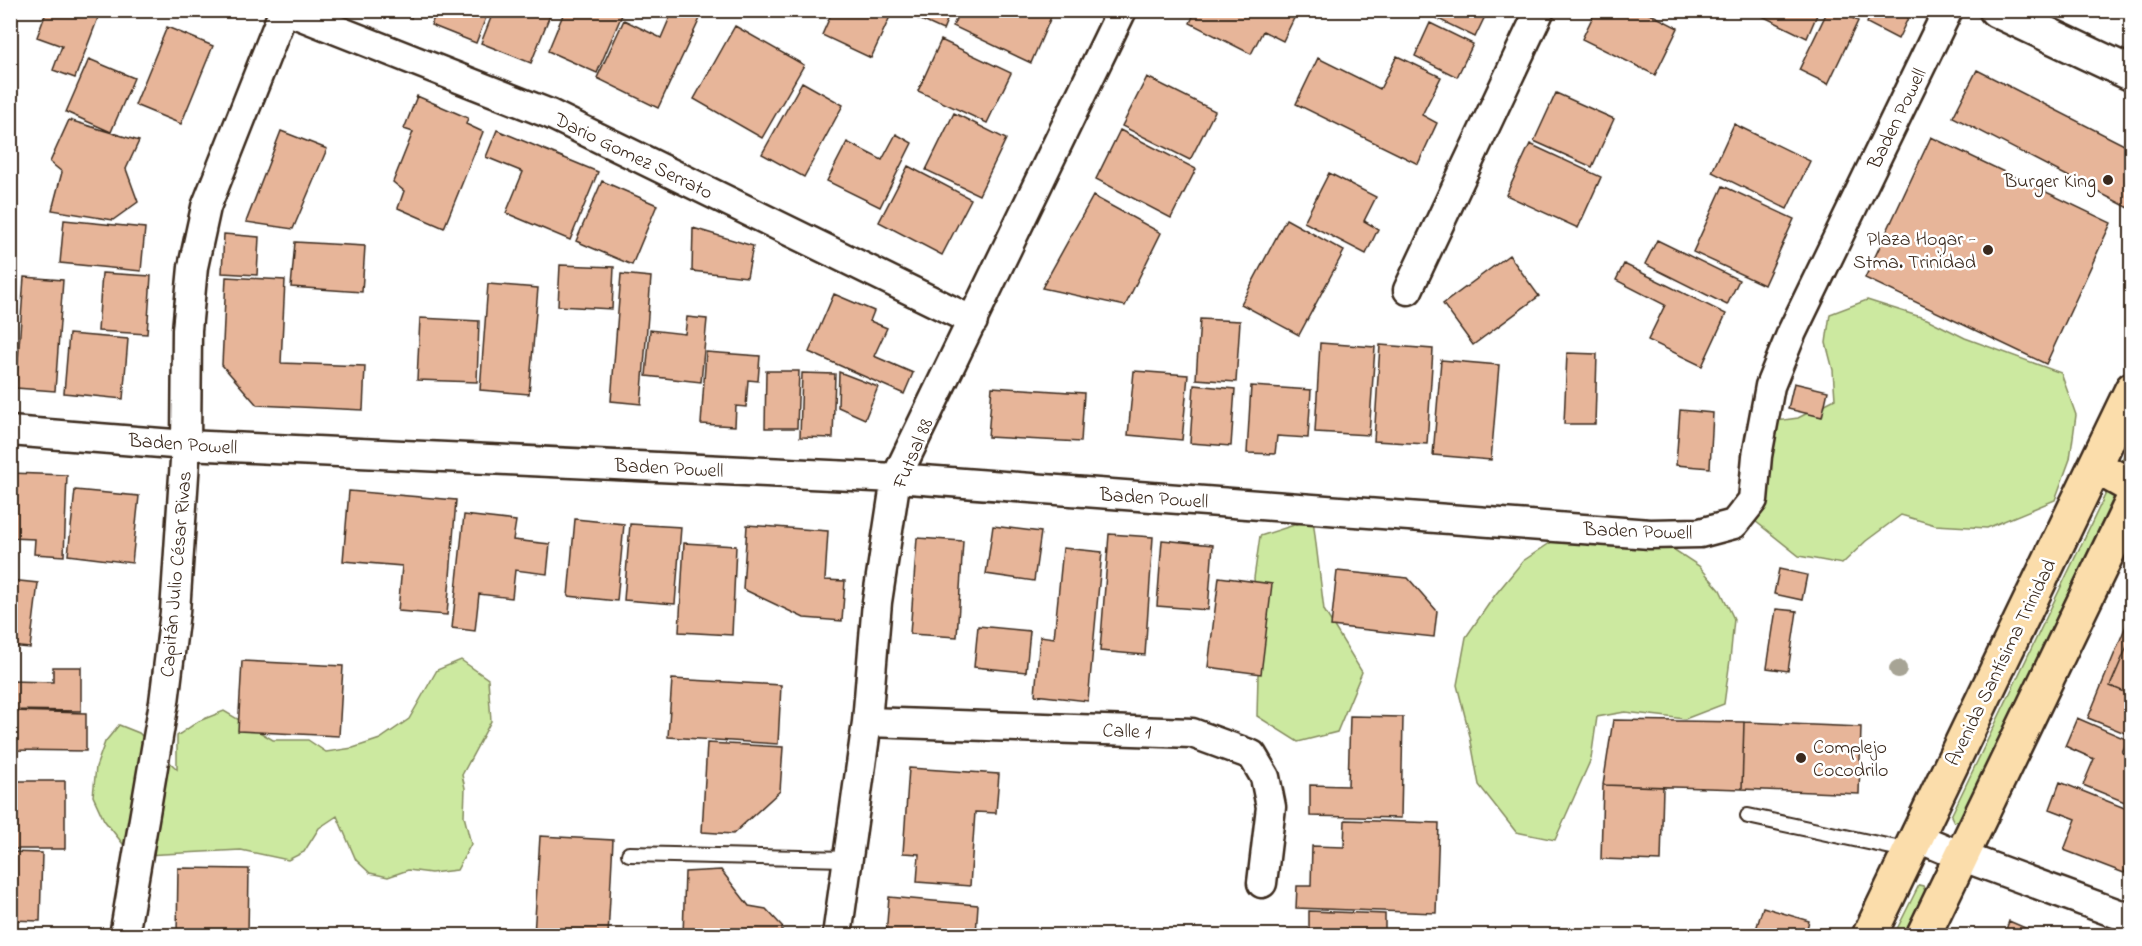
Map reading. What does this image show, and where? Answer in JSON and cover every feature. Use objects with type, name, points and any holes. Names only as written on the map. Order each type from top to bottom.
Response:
[{"type":"main road","name":"Avenida Santísima Trinidad","points":[[1869,936],[2132,389]]},
{"type":"main road","points":[[2095,466],[2132,487]]},
{"type":"main road","points":[[1923,936],[2132,502]]},
{"type":"street","name":"Dario Gomez Serrato","points":[[285,10],[550,114],[973,321]]},
{"type":"street","name":"Capitán Julio César Rivas","points":[[124,936],[164,702],[175,612],[186,445],[187,330],[193,267],[206,207],[285,10]]},
{"type":"street","name":"Futsal 88","points":[[837,936],[867,722],[877,602],[896,478],[1122,10]]},
{"type":"street","points":[[1408,290],[1540,10]]},
{"type":"street","name":"Baden Powell","points":[[10,431],[186,445],[896,478],[1650,534],[1700,533],[1734,524],[1753,500],[1757,456],[1770,386],[1798,321],[1948,10]]},
{"type":"street","points":[[1996,10],[2132,74]]},
{"type":"street","name":"Calle 1","points":[[867,722],[1192,733],[1252,755],[1265,777],[1271,807],[1262,883]]},
{"type":"street","points":[[1913,844],[1961,856],[2132,919]]},
{"type":"lane","points":[[1748,816],[1913,844]]},
{"type":"lane","points":[[629,854],[847,859]]},
{"type":"green space","points":[[1867,300],[1927,319],[1965,338],[2061,373],[2076,415],[2070,459],[2055,500],[1987,528],[1935,525],[1901,515],[1866,541],[1842,564],[1799,556],[1750,517],[1761,423],[1798,418],[1835,399],[1833,370],[1826,343],[1830,314]]},
{"type":"green space","points":[[2131,441],[2131,461],[1960,820],[1954,822],[1951,816]]},
{"type":"green space","points":[[1313,519],[1324,610],[1362,672],[1337,732],[1298,742],[1257,716],[1259,634],[1254,578],[1260,536]]},
{"type":"green space","points":[[1565,533],[1652,535],[1699,566],[1720,590],[1734,619],[1724,704],[1685,719],[1625,712],[1597,717],[1591,759],[1555,840],[1516,832],[1479,785],[1457,685],[1466,637],[1495,595],[1523,561]]},
{"type":"green space","points":[[461,660],[488,679],[491,721],[462,775],[465,788],[464,816],[471,844],[457,870],[431,873],[408,870],[388,877],[370,873],[356,860],[337,816],[319,828],[304,852],[288,860],[241,850],[144,855],[127,849],[104,820],[93,796],[96,767],[105,742],[119,725],[139,733],[177,769],[177,736],[199,721],[224,711],[273,740],[308,740],[326,752],[353,748],[380,739],[409,719],[437,670]]},
{"type":"green space","points":[[1919,885],[1923,886],[1925,891],[1903,935],[1894,935]]},
{"type":"building","points":[[47,10],[101,10],[75,78],[53,70],[62,46],[37,37]]},
{"type":"building","points":[[393,10],[414,10],[411,18]]},
{"type":"building","points":[[437,10],[489,10],[476,43],[431,25]]},
{"type":"building","points":[[494,10],[552,10],[531,63],[481,43]]},
{"type":"building","points":[[565,10],[624,10],[597,73],[548,51]]},
{"type":"building","points":[[673,10],[704,10],[658,108],[597,78],[624,20],[661,38]]},
{"type":"building","points":[[833,10],[893,10],[871,58],[822,35]]},
{"type":"building","points":[[899,10],[951,10],[943,30]]},
{"type":"building","points":[[960,10],[1054,10],[1031,63],[953,26]]},
{"type":"building","points":[[1196,10],[1298,10],[1283,41],[1263,31],[1251,54],[1190,23]]},
{"type":"building","points":[[1432,10],[1488,10],[1475,37],[1430,15]]},
{"type":"building","points":[[1596,10],[1643,10],[1678,28],[1655,75],[1582,39]]},
{"type":"building","points":[[1750,10],[1819,10],[1807,38]]},
{"type":"building","points":[[1828,10],[1836,10],[1858,21],[1828,84],[1799,70]]},
{"type":"building","points":[[1873,10],[1912,10],[1898,39],[1867,23]]},
{"type":"building","points":[[1430,23],[1473,44],[1457,77],[1415,56]]},
{"type":"building","points":[[735,26],[804,65],[762,138],[694,99]]},
{"type":"building","points":[[167,27],[213,46],[181,124],[135,105]]},
{"type":"building","points":[[941,40],[1011,73],[987,123],[918,91]]},
{"type":"building","points":[[1397,56],[1441,77],[1422,115],[1437,123],[1418,164],[1296,104],[1318,58],[1380,89]]},
{"type":"building","points":[[89,59],[134,78],[111,132],[66,112]]},
{"type":"building","points":[[1977,70],[2132,149],[2131,209],[1953,117]]},
{"type":"building","points":[[1147,77],[1215,111],[1190,160],[1122,126]]},
{"type":"building","points":[[802,82],[843,105],[804,177],[762,154]]},
{"type":"building","points":[[1556,93],[1614,119],[1592,167],[1534,141]]},
{"type":"building","points":[[417,96],[468,118],[466,124],[483,132],[444,228],[398,208],[404,191],[393,182],[413,132],[404,129]]},
{"type":"building","points":[[954,113],[1006,139],[979,195],[926,170]]},
{"type":"building","points":[[69,120],[139,141],[126,169],[138,202],[113,220],[52,210],[62,172],[50,162]]},
{"type":"building","points":[[1734,124],[1810,161],[1787,209],[1712,172]]},
{"type":"building","points":[[497,130],[598,172],[570,240],[506,213],[523,172],[486,157]]},
{"type":"building","points":[[1120,130],[1196,169],[1171,218],[1096,179]]},
{"type":"building","points":[[281,131],[327,149],[293,229],[246,222]]},
{"type":"building","points":[[896,134],[912,143],[880,207],[827,181],[847,142],[882,160]]},
{"type":"building","points":[[1931,137],[2111,223],[2046,364],[1865,278]]},
{"type":"building","points":[[1530,144],[1601,177],[1578,228],[1506,195]]},
{"type":"building","points":[[908,166],[971,199],[942,255],[879,222]]},
{"type":"building","points":[[1329,173],[1376,197],[1364,221],[1378,229],[1366,254],[1304,222]]},
{"type":"building","points":[[602,181],[657,205],[632,265],[576,241]]},
{"type":"building","points":[[1723,186],[1794,219],[1764,285],[1693,252]]},
{"type":"building","points":[[1093,196],[1161,233],[1125,306],[1042,288]]},
{"type":"building","points":[[1286,219],[1344,251],[1299,335],[1241,304]]},
{"type":"building","points":[[64,220],[145,228],[141,271],[60,263]]},
{"type":"building","points":[[693,228],[753,246],[747,277],[692,271]]},
{"type":"building","points":[[224,234],[259,237],[257,275],[222,273]]},
{"type":"building","points":[[1657,240],[1739,280],[1727,305],[1645,264]]},
{"type":"building","points":[[295,242],[365,246],[362,292],[291,287]]},
{"type":"building","points":[[1509,255],[1539,296],[1473,345],[1443,304]]},
{"type":"building","points":[[1624,264],[1726,314],[1702,366],[1648,340],[1665,305],[1616,280]]},
{"type":"building","points":[[560,265],[614,267],[612,309],[558,306]]},
{"type":"building","points":[[102,273],[151,276],[147,334],[98,331]]},
{"type":"building","points":[[10,274],[18,275],[13,380],[10,380]]},
{"type":"building","points":[[621,274],[651,277],[641,404],[611,401]]},
{"type":"building","points":[[24,277],[63,280],[55,391],[16,388]]},
{"type":"building","points":[[226,277],[285,280],[281,363],[365,366],[363,410],[257,405],[222,365]]},
{"type":"building","points":[[488,284],[538,288],[529,394],[480,390]]},
{"type":"building","points":[[834,294],[874,311],[870,321],[887,328],[874,356],[913,373],[904,394],[809,352]]},
{"type":"building","points":[[687,317],[707,319],[701,382],[646,376],[650,330],[685,334]]},
{"type":"building","points":[[420,318],[479,321],[477,382],[417,380]]},
{"type":"building","points":[[1200,319],[1240,321],[1236,382],[1196,379]]},
{"type":"building","points":[[69,334],[128,339],[123,399],[64,393]]},
{"type":"building","points":[[1320,343],[1375,347],[1369,435],[1315,432]]},
{"type":"building","points":[[1380,345],[1433,349],[1427,444],[1374,441]]},
{"type":"building","points":[[706,352],[760,356],[758,381],[748,380],[746,407],[736,406],[735,426],[701,424]]},
{"type":"building","points":[[1567,353],[1597,354],[1595,424],[1564,424]]},
{"type":"building","points":[[1441,360],[1499,365],[1491,460],[1433,455]]},
{"type":"building","points":[[766,371],[799,371],[797,428],[765,428]]},
{"type":"building","points":[[1134,371],[1188,375],[1182,440],[1128,435]]},
{"type":"building","points":[[839,372],[878,387],[865,419],[838,407]]},
{"type":"building","points":[[802,373],[835,374],[833,438],[800,437]]},
{"type":"building","points":[[1794,383],[1828,391],[1822,417],[1788,409]]},
{"type":"building","points":[[1194,385],[1235,389],[1231,446],[1190,443]]},
{"type":"building","points":[[1251,386],[1311,390],[1308,438],[1277,436],[1275,454],[1247,453]]},
{"type":"building","points":[[992,387],[1084,393],[1081,442],[988,437]]},
{"type":"building","points":[[1680,410],[1713,413],[1710,468],[1676,465]]},
{"type":"building","points":[[10,473],[67,475],[64,556],[34,554],[35,539],[10,538]]},
{"type":"building","points":[[75,490],[139,496],[132,563],[68,555]]},
{"type":"building","points":[[349,491],[456,500],[447,615],[398,611],[402,566],[343,561]]},
{"type":"building","points":[[464,515],[516,521],[513,540],[550,544],[547,574],[515,570],[512,598],[479,594],[475,631],[452,628]]},
{"type":"building","points":[[575,519],[624,524],[617,601],[568,596]]},
{"type":"building","points":[[630,524],[681,527],[675,604],[624,600]]},
{"type":"building","points":[[747,525],[828,531],[825,580],[845,581],[842,621],[804,618],[743,589]]},
{"type":"building","points":[[993,526],[1041,532],[1034,581],[986,574]]},
{"type":"building","points":[[1109,534],[1153,537],[1145,655],[1100,651]]},
{"type":"building","points":[[917,538],[963,541],[957,637],[910,634]]},
{"type":"building","points":[[1162,540],[1213,545],[1208,610],[1157,606]]},
{"type":"building","points":[[684,543],[736,546],[732,635],[679,632]]},
{"type":"building","points":[[1063,548],[1102,552],[1088,701],[1035,695],[1040,636],[1054,638]]},
{"type":"building","points":[[1779,569],[1807,575],[1802,600],[1774,594]]},
{"type":"building","points":[[1337,571],[1408,578],[1437,611],[1434,637],[1331,626]]},
{"type":"building","points":[[1219,577],[1272,584],[1261,674],[1208,667]]},
{"type":"building","points":[[10,580],[38,583],[30,648],[10,646]]},
{"type":"building","points":[[1776,609],[1797,611],[1788,671],[1767,668]]},
{"type":"building","points":[[2132,611],[2132,736],[2088,718]]},
{"type":"building","points":[[978,626],[1030,631],[1026,672],[974,667]]},
{"type":"building","points":[[2132,635],[2132,695],[2110,686]]},
{"type":"building","points":[[242,661],[343,666],[339,736],[238,731]]},
{"type":"building","points":[[53,667],[81,667],[81,711],[10,710],[10,681],[53,682]]},
{"type":"building","points":[[672,679],[781,685],[778,744],[668,737]]},
{"type":"building","points":[[10,711],[86,713],[86,751],[10,750]]},
{"type":"building","points":[[1350,716],[1403,717],[1401,818],[1310,816],[1310,785],[1348,786]]},
{"type":"building","points":[[2077,718],[2128,740],[2122,752],[2132,756],[2132,805],[2083,785],[2094,759],[2065,746]]},
{"type":"building","points":[[1613,720],[1744,722],[1742,789],[1603,785]]},
{"type":"building","name":"Complejo Cocodrilo","points":[[1744,722],[1861,727],[1859,794],[1742,789]]},
{"type":"building","points":[[707,743],[783,747],[780,791],[733,834],[702,832]]},
{"type":"building","points":[[909,768],[999,774],[996,813],[975,812],[970,886],[917,882],[919,854],[903,853]]},
{"type":"building","points":[[10,781],[65,781],[65,849],[10,849]]},
{"type":"building","points":[[2060,782],[2132,811],[2132,854],[2124,873],[2064,850],[2076,819],[2050,809]]},
{"type":"building","points":[[1603,785],[1663,787],[1661,861],[1601,859]]},
{"type":"building","points":[[1345,820],[1439,823],[1436,913],[1296,908],[1297,886],[1311,886],[1312,846],[1344,847]]},
{"type":"building","points":[[540,836],[613,840],[608,936],[534,936]]},
{"type":"building","points":[[10,852],[42,853],[40,921],[10,920]]},
{"type":"building","points":[[178,868],[249,869],[248,936],[177,936]]},
{"type":"building","points":[[721,870],[749,906],[766,909],[782,926],[782,936],[683,936],[685,872]]},
{"type":"building","points":[[889,897],[978,905],[976,934],[886,936]]},
{"type":"building","points":[[1763,907],[1809,921],[1805,936],[1754,936]]},
{"type":"building","points":[[1309,911],[1385,914],[1385,936],[1309,936]]},
{"type":"building","points":[[2009,921],[2044,936],[2004,936]]},
{"type":"place","name":"Burger King","points":[[2108,180]]},
{"type":"place","name":"Plaza Hogar - Stma. Trinidad","points":[[1988,250]]},
{"type":"place","name":"Complejo Cocodrilo","points":[[1801,758]]}]
